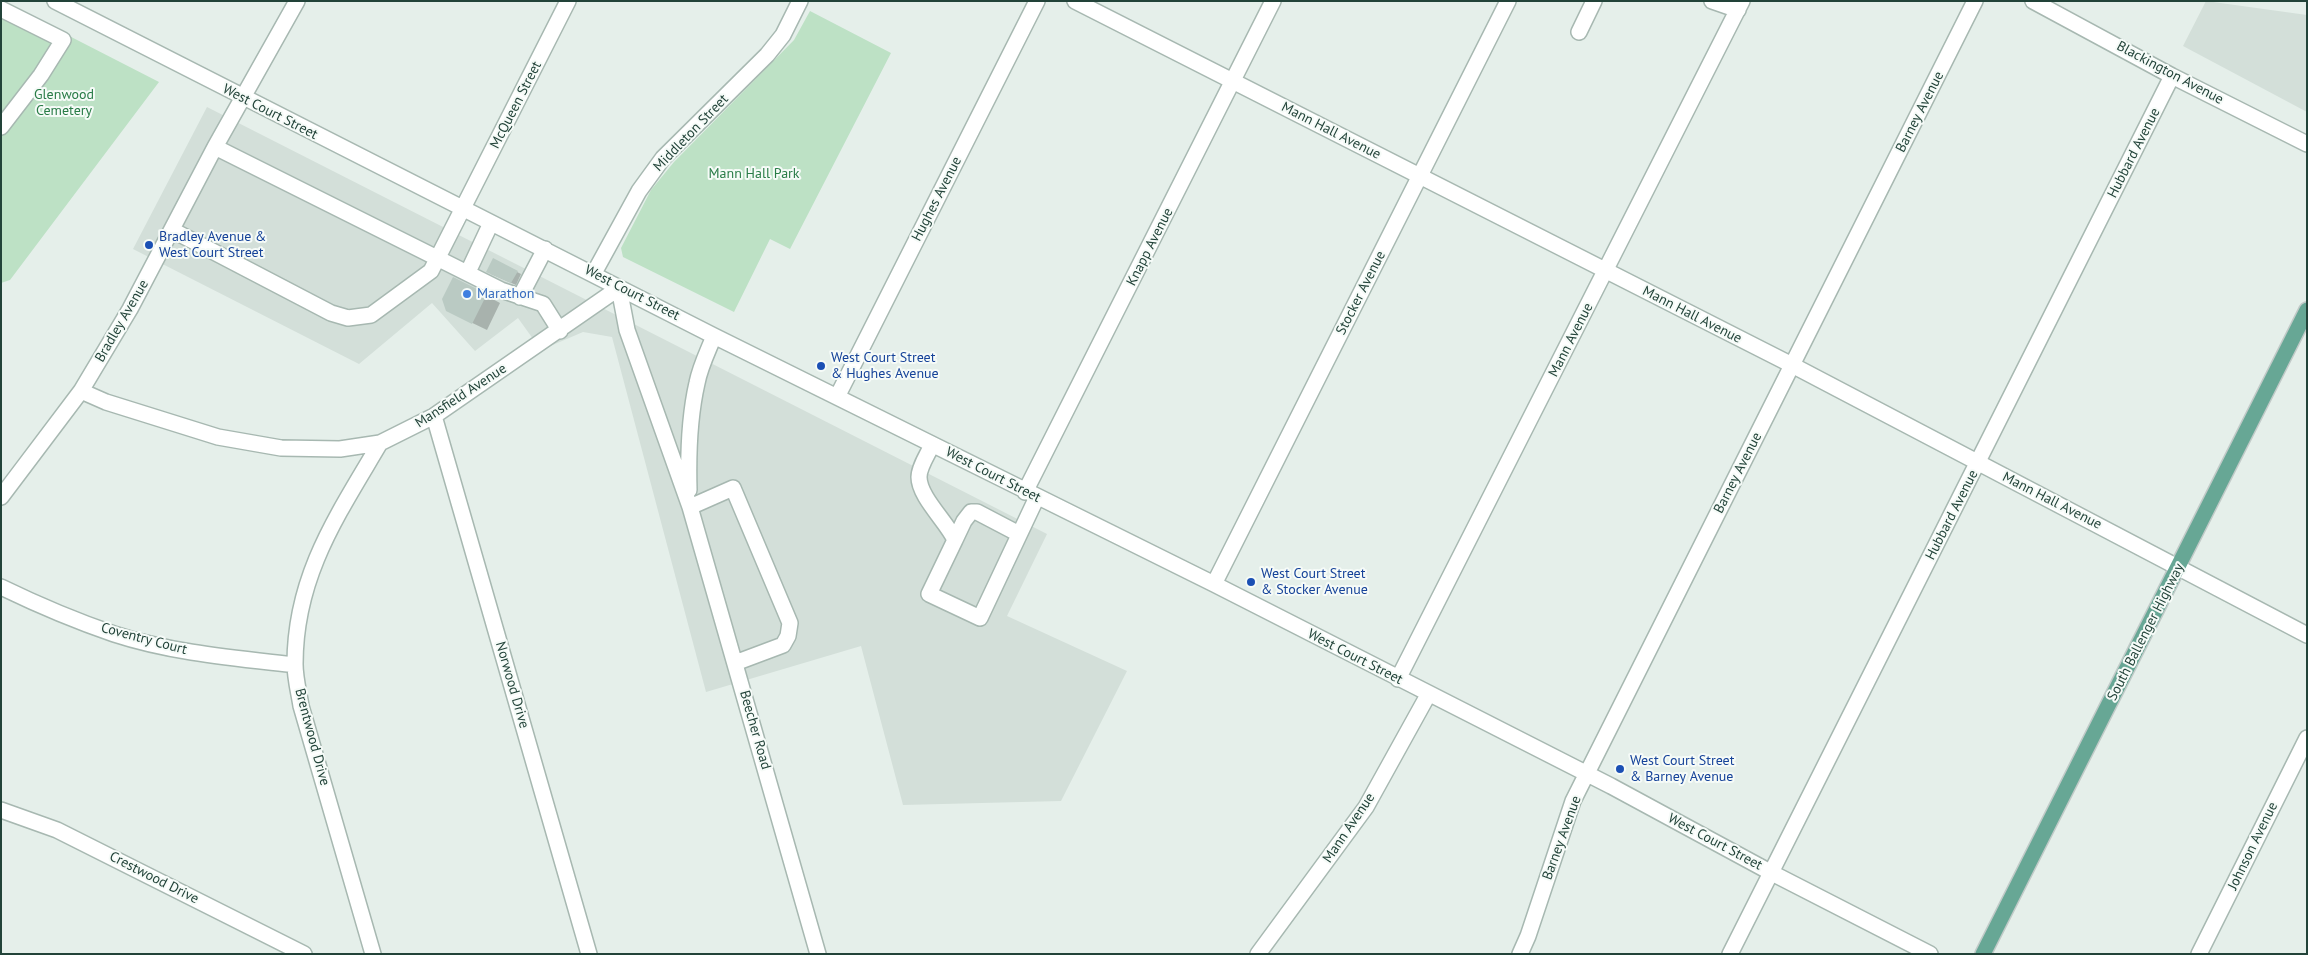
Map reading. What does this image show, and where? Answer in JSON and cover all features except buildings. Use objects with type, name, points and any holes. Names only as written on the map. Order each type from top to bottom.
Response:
[{"type":"main road","name":"South Ballenger Highway","points":[[1983,954],[2307,310]]},
{"type":"street","name":"Bradley Avenue","points":[[1,497],[81,391],[130,310],[216,147],[297,1]]},
{"type":"street","name":"McQueen Street","points":[[172,230],[331,313],[348,318],[371,315],[431,272],[568,1]]},
{"type":"street","name":"Middleton Street","points":[[594,273],[639,191],[663,158],[768,55],[783,35],[800,1]]},
{"type":"street","name":"Hughes Avenue","points":[[837,397],[1037,1]]},
{"type":"street","name":"Mann Hall Avenue","points":[[1075,1],[1792,365],[2307,634]]},
{"type":"street","name":"Knapp Avenue","points":[[955,540],[929,594],[980,618],[1020,534],[1031,494],[1274,1]]},
{"type":"street","name":"Stocker Avenue","points":[[1214,584],[1508,1]]},
{"type":"street","points":[[1579,32],[1594,1]]},
{"type":"street","points":[[1712,1],[1740,6]]},
{"type":"street","name":"Barney Avenue","points":[[1520,954],[1528,936],[1573,801],[1975,1]]},
{"type":"street","name":"Blackington Avenue","points":[[2033,1],[2172,76],[2307,144]]},
{"type":"street","name":"West Court Street","points":[[60,2],[243,98],[594,273],[619,288],[714,336],[1214,584],[1428,695],[1587,774],[1770,872],[1930,954]]},
{"type":"street","name":"Mann Avenue","points":[[1398,679],[1740,6]]},
{"type":"street","points":[[1,9],[63,40],[42,75],[1,127]]},
{"type":"street","name":"Hubbard Avenue","points":[[1730,954],[1979,463],[2172,76]]},
{"type":"street","points":[[216,147],[501,290],[543,304],[560,331]]},
{"type":"street","points":[[468,272],[491,223]]},
{"type":"street","points":[[520,296],[545,249]]},
{"type":"street","name":"Mansfield Avenue","points":[[81,391],[106,402],[218,436],[280,448],[340,449],[380,443],[434,416],[560,331],[619,288]]},
{"type":"street","name":"Beecher Road","points":[[619,288],[627,330],[690,507],[818,954]]},
{"type":"street","name":"Beecher Road","points":[[690,507],[688,457],[690,427],[697,382],[714,336]]},
{"type":"street","name":"Norwood Drive","points":[[434,416],[589,954]]},
{"type":"street","name":"Brentwood Drive","points":[[373,954],[301,706],[295,665],[300,613],[314,561],[340,510],[380,443]]},
{"type":"street","points":[[932,445],[919,478],[923,492],[950,528],[955,540]]},
{"type":"street","points":[[690,507],[733,488],[790,623],[788,636],[783,644],[735,663]]},
{"type":"street","points":[[955,540],[964,521],[971,512],[977,512],[1020,534]]},
{"type":"street","name":"Coventry Court","points":[[1,587],[34,603],[115,634],[205,655],[295,665]]},
{"type":"street","name":"Mann Avenue","points":[[1258,954],[1366,807],[1428,695]]},
{"type":"street","name":"Johnson Avenue","points":[[2199,954],[2307,738]]},
{"type":"street","name":"Crestwood Drive","points":[[1,810],[57,830],[304,954]]},
{"type":"shaded area","points":[[2206,1],[2307,15],[2307,112],[2183,46]]},
{"type":"shaded area","points":[[207,107],[1047,534],[1007,616],[1127,671],[1061,801],[903,805],[861,646],[706,692],[612,337],[583,332],[541,350],[518,318],[475,351],[432,303],[359,364],[133,249]]},
{"type":"green space","name":"Glenwood Cemetery","points":[[1,1],[159,82],[10,280],[1,283]]},
{"type":"green space","name":"Mann Hall Park","points":[[810,11],[891,53],[790,249],[770,239],[734,312],[623,257],[621,248],[651,190],[674,162],[794,40]]},
{"type":"place","name":"Bradley Avenue & West Court Street","points":[[149,245]]},
{"type":"place","name":"Marathon","points":[[467,294]]},
{"type":"place","name":"West Court Street & Hughes Avenue","points":[[821,366]]},
{"type":"place","name":"West Court Street & Stocker Avenue","points":[[1251,582]]},
{"type":"place","name":"West Court Street & Barney Avenue","points":[[1620,769]]}]
